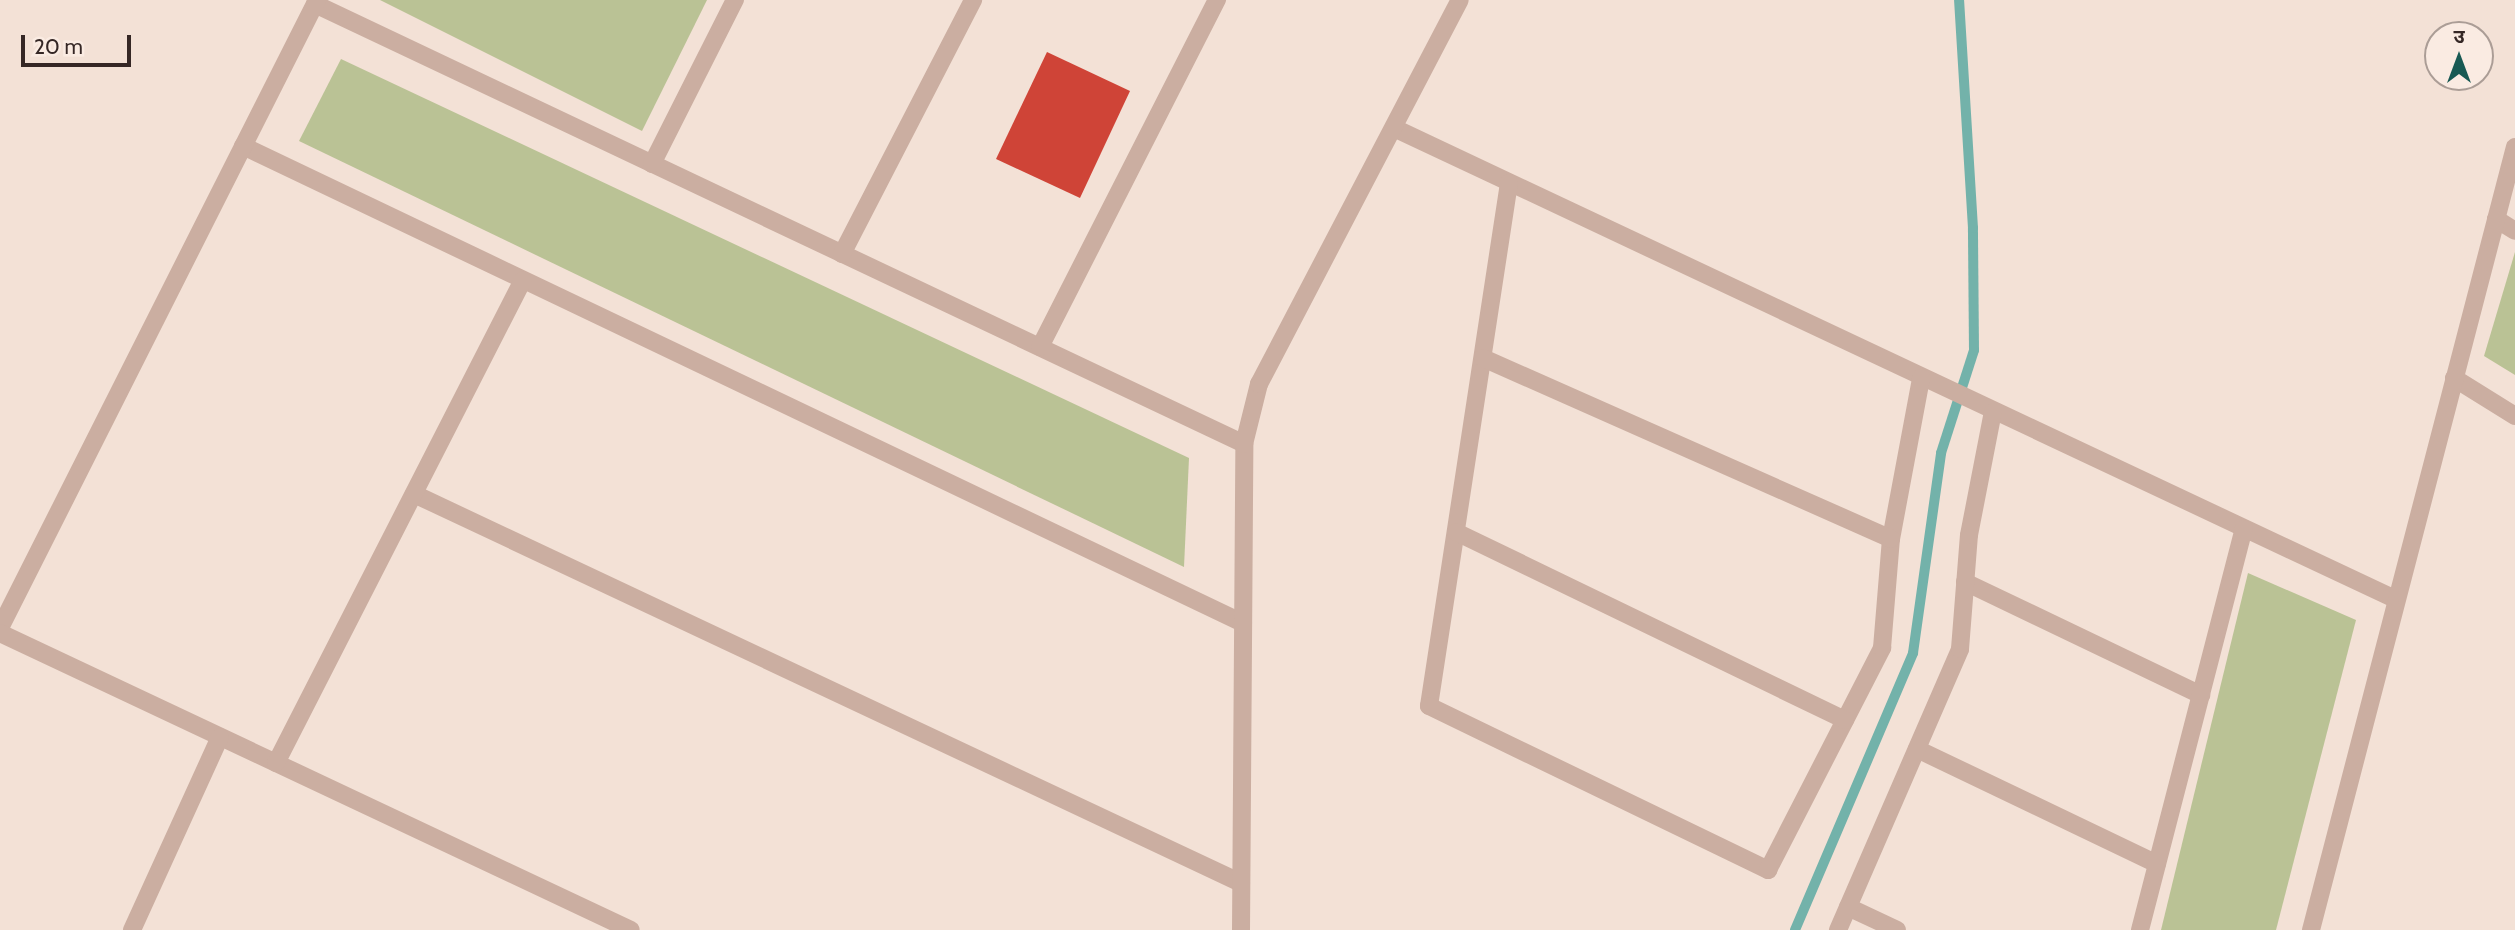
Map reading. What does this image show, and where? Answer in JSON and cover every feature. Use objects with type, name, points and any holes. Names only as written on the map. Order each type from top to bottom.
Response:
[{"type":"street","points":[[652,164],[735,0]]},
{"type":"street","points":[[842,254],[973,0]]},
{"type":"street","points":[[1040,347],[1217,0]]},
{"type":"street","points":[[1241,930],[1244,444],[1259,384],[1460,0]]},
{"type":"street","points":[[631,930],[220,737],[0,630],[316,2],[1244,444]]},
{"type":"street","points":[[1394,128],[2395,599]]},
{"type":"street","points":[[243,146],[1243,622]]},
{"type":"street","points":[[2311,930],[2395,599],[2515,147]]},
{"type":"street","points":[[1509,183],[1429,706],[1768,870],[1882,648],[1891,539],[1921,378]]},
{"type":"street","points":[[2496,219],[2515,231]]},
{"type":"street","points":[[276,763],[523,280]]},
{"type":"street","points":[[1483,358],[1891,539]]},
{"type":"street","points":[[2454,378],[2515,416]]},
{"type":"street","points":[[1838,930],[1960,649],[1969,535],[1993,412]]},
{"type":"street","points":[[414,494],[1241,883]]},
{"type":"street","points":[[2140,930],[2244,529]]},
{"type":"street","points":[[1456,532],[1846,720]]},
{"type":"street","points":[[1965,582],[2201,695]]},
{"type":"street","points":[[132,930],[220,737]]},
{"type":"street","points":[[1917,749],[2157,864]]},
{"type":"street","points":[[1848,907],[1897,930]]},
{"type":"green space","points":[[380,0],[707,0],[642,131]]},
{"type":"green space","points":[[341,59],[1189,458],[1184,567],[299,141]]},
{"type":"green space","points":[[2515,252],[2515,375],[2484,356]]},
{"type":"green space","points":[[2248,573],[2356,620],[2276,930],[2161,930]]},
{"type":"building","points":[[1047,52],[1130,91],[1080,198],[996,159]]},
{"type":"waterway","points":[[1795,930],[1913,653],[1941,453],[1974,350],[1973,228],[1959,0]]}]
